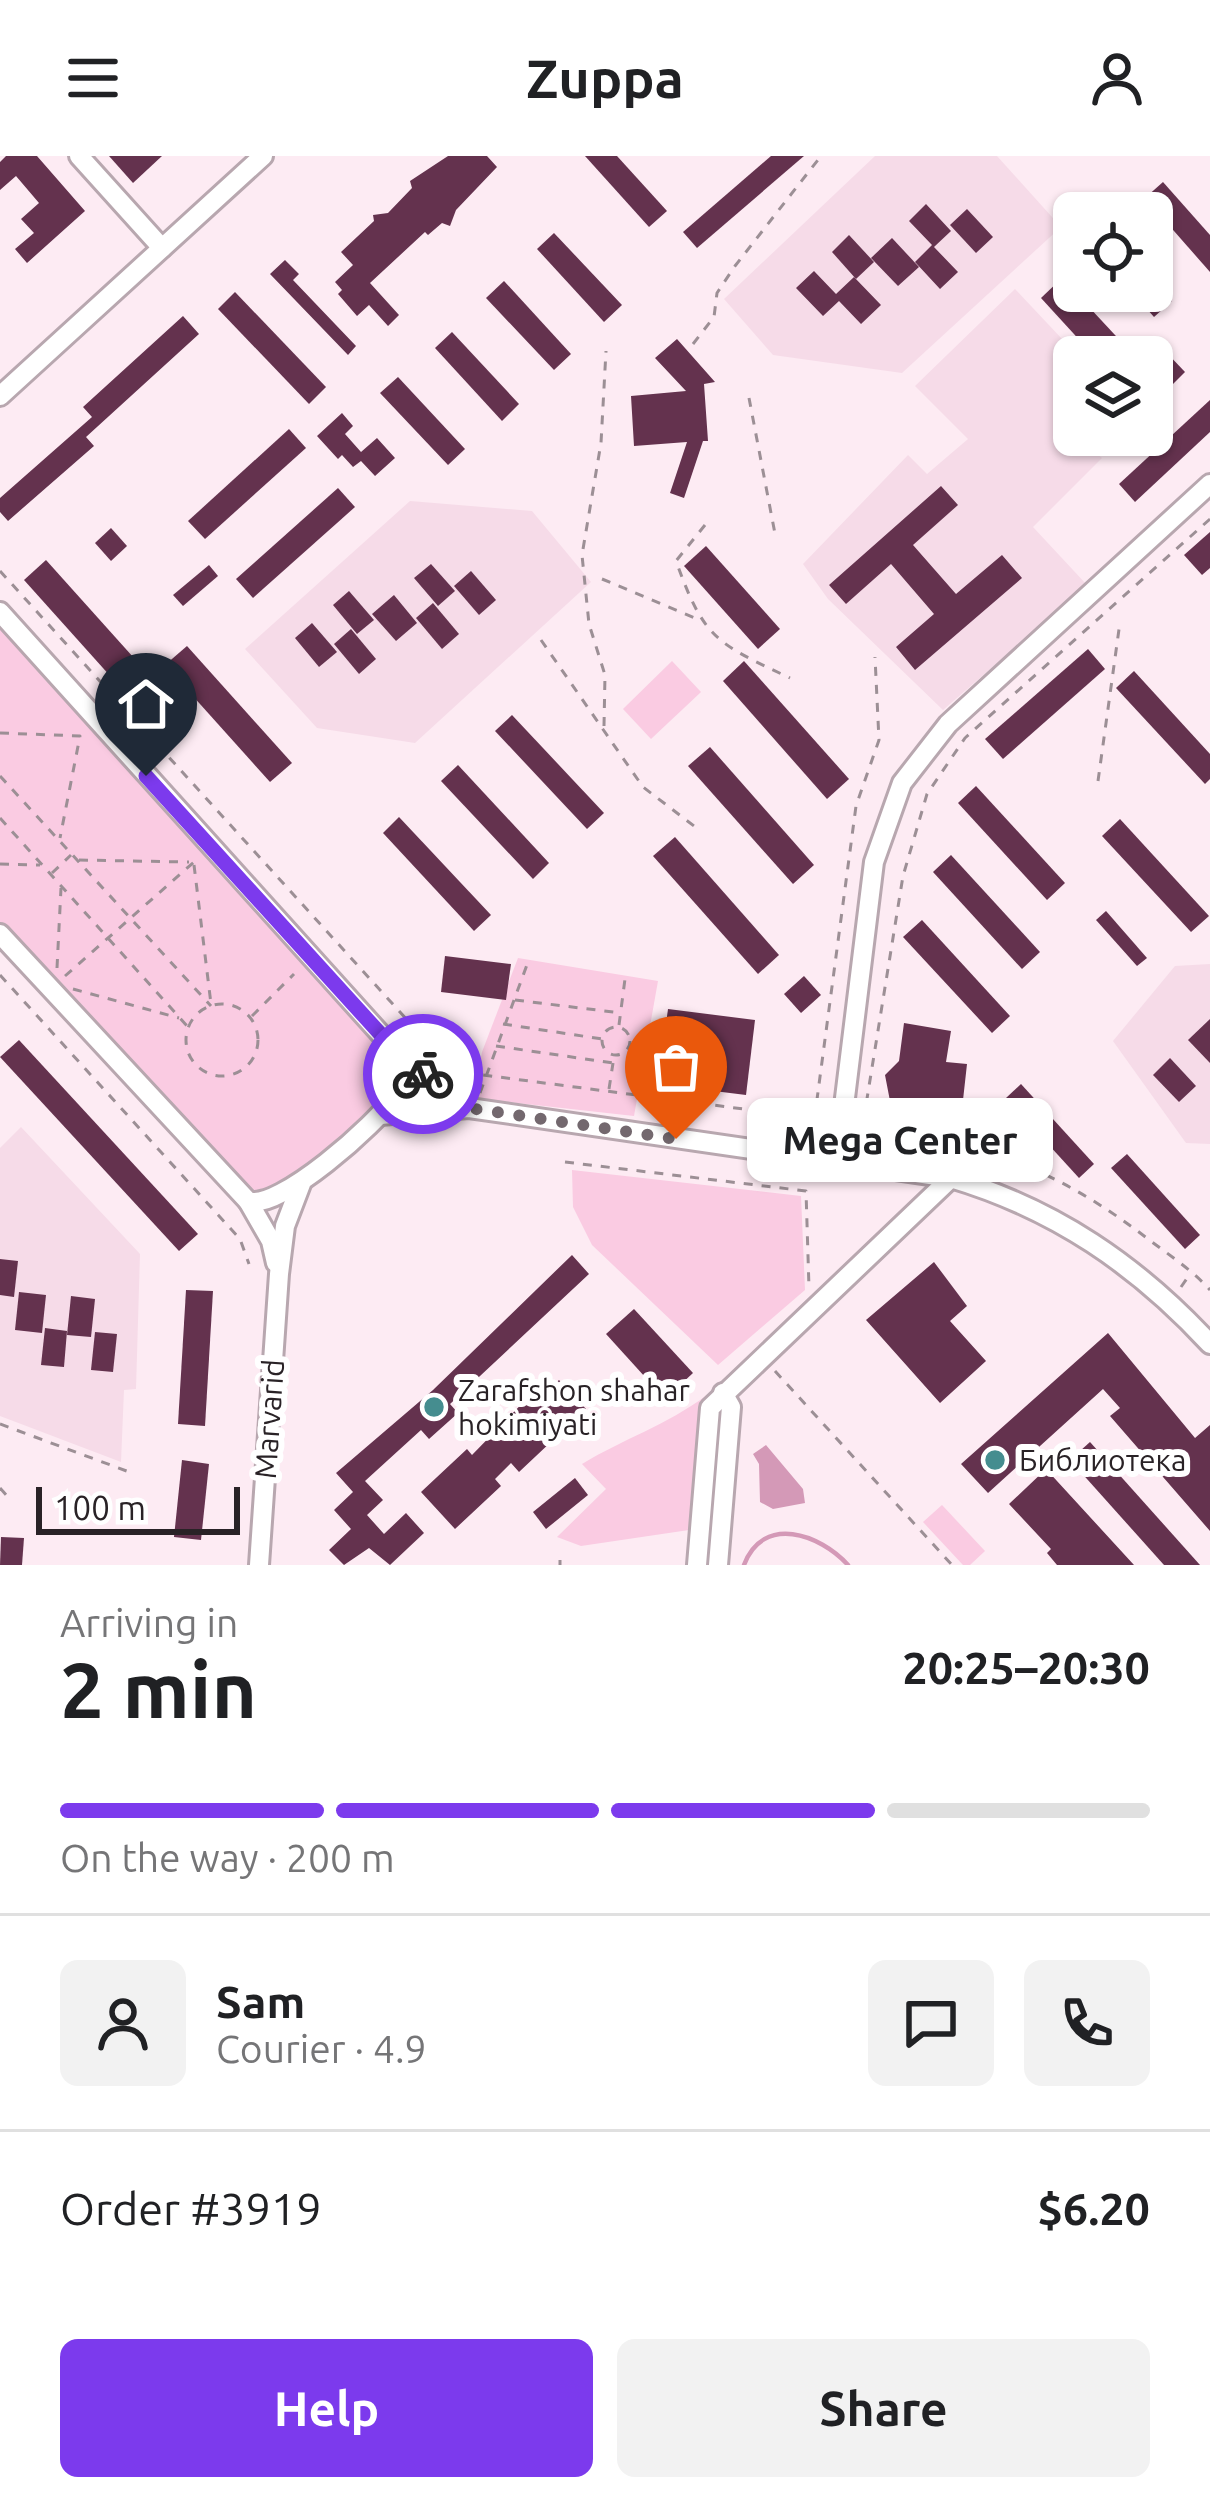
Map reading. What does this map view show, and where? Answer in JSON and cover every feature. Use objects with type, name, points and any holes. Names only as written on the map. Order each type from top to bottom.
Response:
[{"type":"street","points":[[79,156],[162,248]]},
{"type":"street","points":[[0,396],[263,156]]},
{"type":"street","points":[[837,1163],[874,862],[902,783],[948,724],[1210,484]]},
{"type":"street","points":[[0,612],[404,1060],[474,1101]]},
{"type":"street","points":[[0,934],[248,1202],[271,1241],[279,1274]]},
{"type":"street","points":[[248,1202],[268,1202],[302,1181],[380,1115],[397,1094],[404,1060]]},
{"type":"street","points":[[380,1115],[474,1101],[951,1178],[1005,1194],[1086,1234],[1175,1306],[1210,1344]]},
{"type":"street","points":[[697,1565],[710,1408],[951,1178]]},
{"type":"street","name":"Marvarid","points":[[259,1565],[279,1274],[285,1226],[302,1181]]},
{"type":"street","points":[[718,1565],[730,1407],[723,1393]]},
{"type":"path","points":[[693,344],[715,317],[717,293],[735,266],[821,156]]},
{"type":"path","points":[[604,726],[605,675],[589,624],[582,555],[601,443],[606,351]]},
{"type":"path","points":[[749,398],[777,523],[776,539]]},
{"type":"path","points":[[1210,519],[965,738],[927,794],[903,876],[865,1111],[870,1124],[953,1138],[1052,1174],[1108,1208],[1210,1289]]},
{"type":"path","points":[[696,619],[676,561],[705,525]]},
{"type":"path","points":[[0,571],[439,1055],[483,1075],[796,1116],[812,1138],[856,806],[879,740],[875,658]]},
{"type":"path","points":[[602,579],[696,619],[735,652],[790,678]]},
{"type":"path","points":[[1098,781],[1120,622]]},
{"type":"path","points":[[541,640],[643,787],[694,826]]},
{"type":"path","points":[[0,734],[80,736],[60,841]]},
{"type":"path","points":[[0,776],[211,1006]]},
{"type":"path","points":[[0,818],[188,1027]]},
{"type":"path","points":[[51,874],[74,857],[194,862]]},
{"type":"path","points":[[56,984],[194,862]]},
{"type":"path","points":[[194,862],[211,1006]]},
{"type":"path","points":[[0,864],[42,865]]},
{"type":"path","points":[[56,984],[61,886]]},
{"type":"path","points":[[474,1101],[528,962]]},
{"type":"path","points":[[250,1017],[294,974]]},
{"type":"path","points":[[0,975],[240,1239],[249,1264]]},
{"type":"path","points":[[619,1028],[626,979]]},
{"type":"path","points":[[56,984],[181,1018]]},
{"type":"path","points":[[513,1000],[621,1013]]},
{"type":"path","points":[[230,1004],[250,1017],[258,1040],[256,1053],[230,1076],[197,1067],[186,1047],[188,1027],[211,1006],[230,1004]]},
{"type":"path","points":[[503,1024],[602,1040],[614,1055],[608,1091]]},
{"type":"path","points":[[602,1040],[610,1029],[626,1031],[630,1044],[626,1052],[614,1055]]},
{"type":"path","points":[[494,1046],[613,1063]]},
{"type":"path","points":[[565,1162],[806,1191],[805,1276],[815,1306]]},
{"type":"path","points":[[1180,1287],[1191,1272]]},
{"type":"path","points":[[762,1356],[952,1565]]},
{"type":"path","points":[[0,1424],[132,1473]]},
{"type":"path","points":[[0,1488],[8,1497]]},
{"type":"shaded area","points":[[875,156],[997,156],[1053,218],[1053,234],[902,373],[773,355],[724,299]]},
{"type":"shaded area","points":[[1015,289],[1059,336],[1053,336],[1053,456],[1102,458],[1033,527],[1087,585],[943,710],[828,599],[803,564],[908,455],[927,474],[968,439],[915,386]]},
{"type":"shaded area","points":[[410,501],[532,511],[591,582],[415,743],[317,728],[245,649]]},
{"type":"shaded area","points":[[0,612],[404,1060],[380,1115],[258,1205],[0,934]]},
{"type":"shaded area","points":[[672,661],[701,692],[651,739],[623,709]]},
{"type":"shaded area","points":[[518,958],[658,981],[634,1116],[473,1098],[482,1052]]},
{"type":"shaded area","points":[[1210,964],[1210,1144],[1186,1143],[1113,1041],[1175,966]]},
{"type":"shaded area","points":[[21,1127],[140,1254],[136,1389],[124,1390],[121,1462],[0,1416],[0,1148]]},
{"type":"shaded area","points":[[572,1170],[801,1196],[805,1290],[718,1365],[592,1245],[573,1207]]},
{"type":"shaded area","points":[[707,1395],[689,1530],[581,1546],[557,1537],[606,1489],[582,1464]]},
{"type":"shaded area","points":[[766,1445],[803,1489],[805,1503],[773,1509],[760,1502],[759,1464],[753,1454]]},
{"type":"shaded area","points":[[942,1505],[985,1551],[970,1565],[963,1565],[923,1522]]},
{"type":"building","points":[[6,156],[37,156],[85,211],[27,263],[15,249],[34,233],[21,219],[39,203],[16,176],[0,190],[0,162]]},
{"type":"building","points":[[109,156],[162,156],[133,183]]},
{"type":"building","points":[[448,156],[487,156],[497,167],[456,210],[450,226],[442,223],[428,235],[425,232],[370,283],[399,315],[388,326],[369,305],[357,316],[338,294],[342,290],[335,282],[353,265],[341,252],[374,221],[373,215],[388,213],[412,188],[410,181]]},
{"type":"building","points":[[585,156],[617,156],[667,211],[649,227]]},
{"type":"building","points":[[771,156],[804,156],[697,248],[683,232]]},
{"type":"building","points":[[1163,182],[1172,192],[1152,192]]},
{"type":"building","points":[[1173,193],[1210,235],[1210,272],[1173,230]]},
{"type":"building","points":[[926,204],[951,231],[934,247],[958,272],[940,289],[915,262],[932,245],[909,221]]},
{"type":"building","points":[[967,209],[993,237],[976,253],[950,225]]},
{"type":"building","points":[[554,233],[622,305],[604,322],[537,249]]},
{"type":"building","points":[[849,235],[874,262],[856,279],[832,252]]},
{"type":"building","points":[[892,238],[919,267],[898,286],[871,258]]},
{"type":"building","points":[[285,260],[299,274],[293,280],[356,346],[348,355],[270,274]]},
{"type":"building","points":[[814,271],[836,294],[854,277],[881,305],[861,324],[839,301],[823,316],[796,288]]},
{"type":"building","points":[[504,281],[571,354],[554,370],[486,298]]},
{"type":"building","points":[[1053,287],[1053,311],[1041,298]]},
{"type":"building","points":[[235,292],[326,387],[309,404],[218,309]]},
{"type":"building","points":[[1054,312],[1094,312],[1116,336],[1076,336]]},
{"type":"building","points":[[183,316],[199,334],[86,437],[94,446],[8,521],[0,512],[0,498],[92,417],[83,407]]},
{"type":"building","points":[[452,332],[519,404],[502,421],[435,348]]},
{"type":"building","points":[[677,339],[715,382],[704,384],[708,441],[703,441],[684,498],[670,493],[687,442],[634,446],[631,396],[686,391],[655,358]]},
{"type":"building","points":[[1173,359],[1185,372],[1173,384]]},
{"type":"building","points":[[398,377],[465,449],[448,465],[380,393]]},
{"type":"building","points":[[1210,400],[1210,432],[1135,502],[1119,484],[1149,456],[1173,456],[1173,434]]},
{"type":"building","points":[[342,413],[353,426],[345,434],[361,452],[377,438],[395,458],[375,476],[361,461],[353,467],[342,455],[338,459],[317,436]]},
{"type":"building","points":[[289,429],[306,448],[205,539],[188,521]]},
{"type":"building","points":[[941,486],[958,505],[913,545],[956,594],[1002,555],[1022,578],[915,670],[896,647],[934,614],[891,564],[846,604],[829,585]]},
{"type":"building","points":[[338,488],[355,507],[253,598],[236,579]]},
{"type":"building","points":[[111,528],[127,546],[111,561],[95,543]]},
{"type":"building","points":[[1210,532],[1210,568],[1202,575],[1184,555]]},
{"type":"building","points":[[706,546],[780,629],[758,649],[684,566]]},
{"type":"building","points":[[46,560],[151,677],[129,697],[24,580]]},
{"type":"building","points":[[431,564],[455,591],[438,606],[414,578]]},
{"type":"building","points":[[209,565],[218,576],[183,606],[173,595]]},
{"type":"building","points":[[471,571],[496,600],[479,615],[454,586]]},
{"type":"building","points":[[349,591],[374,620],[357,634],[333,605]]},
{"type":"building","points":[[394,595],[417,623],[396,641],[372,614]]},
{"type":"building","points":[[433,603],[459,634],[442,649],[416,618]]},
{"type":"building","points":[[312,623],[337,652],[319,667],[295,638]]},
{"type":"building","points":[[351,629],[376,659],[359,674],[334,644]]},
{"type":"building","points":[[187,646],[292,763],[270,782],[165,665]]},
{"type":"building","points":[[1088,649],[1105,669],[1003,759],[985,739]]},
{"type":"building","points":[[744,661],[849,779],[827,799],[723,681]]},
{"type":"building","points":[[1134,671],[1210,754],[1210,779],[1205,784],[1116,688]]},
{"type":"building","points":[[512,715],[604,813],[587,829],[495,731]]},
{"type":"building","points":[[710,747],[814,865],[793,884],[688,766]]},
{"type":"building","points":[[458,765],[549,863],[533,879],[441,781]]},
{"type":"building","points":[[976,786],[1065,883],[1047,900],[958,803]]},
{"type":"building","points":[[399,817],[491,915],[474,931],[383,833]]},
{"type":"building","points":[[1120,819],[1209,916],[1191,932],[1102,836]]},
{"type":"building","points":[[675,837],[779,955],[758,974],[653,856]]},
{"type":"building","points":[[951,855],[1040,952],[1022,969],[933,872]]},
{"type":"building","points":[[1106,911],[1147,958],[1137,966],[1096,920]]},
{"type":"building","points":[[922,920],[1010,1016],[992,1033],[903,937]]},
{"type":"building","points":[[445,956],[511,964],[506,1000],[441,992]]},
{"type":"building","points":[[804,976],[821,995],[801,1013],[784,994]]},
{"type":"building","points":[[668,1009],[755,1020],[746,1095],[658,1084]]},
{"type":"building","points":[[1210,1019],[1210,1063],[1188,1040]]},
{"type":"building","points":[[904,1023],[951,1031],[946,1062],[967,1064],[962,1109],[929,1105],[901,1110],[890,1101],[885,1075],[899,1061]]},
{"type":"building","points":[[19,1040],[198,1234],[179,1251],[0,1057]]},
{"type":"building","points":[[1170,1058],[1196,1086],[1179,1102],[1153,1075]]},
{"type":"building","points":[[1021,1084],[1094,1164],[1079,1178],[1006,1098]]},
{"type":"building","points":[[1127,1154],[1200,1235],[1185,1249],[1111,1168]]},
{"type":"building","name":"Zarafshon shahar hokimiyati","points":[[572,1255],[589,1274],[450,1404],[458,1413],[429,1439],[421,1430],[365,1481],[383,1500],[367,1515],[384,1534],[406,1513],[424,1533],[390,1565],[369,1548],[344,1565],[329,1550],[351,1529],[334,1510],[353,1492],[336,1473],[433,1390]]},
{"type":"building","points":[[0,1259],[18,1261],[14,1297],[0,1295]]},
{"type":"building","points":[[934,1262],[967,1306],[950,1321],[986,1361],[940,1403],[866,1320]]},
{"type":"building","points":[[186,1290],[213,1291],[205,1426],[178,1424]]},
{"type":"building","points":[[19,1292],[46,1295],[42,1333],[15,1330]]},
{"type":"building","points":[[71,1296],[95,1299],[91,1337],[67,1335]]},
{"type":"building","points":[[634,1309],[693,1373],[665,1399],[606,1334]]},
{"type":"building","points":[[45,1328],[67,1331],[64,1367],[41,1365]]},
{"type":"building","points":[[95,1332],[117,1334],[113,1372],[91,1370]]},
{"type":"building","points":[[1108,1333],[1195,1438],[1210,1425],[1210,1531],[1110,1416],[1120,1408],[1103,1389],[988,1493],[961,1464]]},
{"type":"building","points":[[559,1380],[586,1409],[519,1472],[511,1463],[495,1479],[501,1486],[455,1529],[421,1492],[467,1449],[472,1455],[540,1385],[546,1392]]},
{"type":"building","points":[[1090,1442],[1200,1565],[1164,1565],[1070,1460]]},
{"type":"building","points":[[182,1460],[209,1464],[201,1540],[174,1537]]},
{"type":"building","points":[[1046,1469],[1134,1565],[1057,1565],[1047,1553],[1051,1549],[1009,1504]]},
{"type":"building","points":[[575,1478],[588,1495],[546,1529],[533,1512]]},
{"type":"building","points":[[1,1537],[24,1538],[22,1565],[0,1565]]},
{"type":"waterway","points":[[744,1565],[753,1549],[778,1534],[808,1538],[848,1565]]},
{"type":"way so far","points":[[423,1074],[469,1108],[676,1139]]},
{"type":"place","name":"Mega Center","points":[[676,1139]]},
{"type":"place","name":"Zarafshon shahar hokimiyati","points":[[434,1407]]},
{"type":"place","name":"Библиотека","points":[[995,1460]]},
{"type":"route","points":[[146,776],[404,1060],[423,1074]]}]
